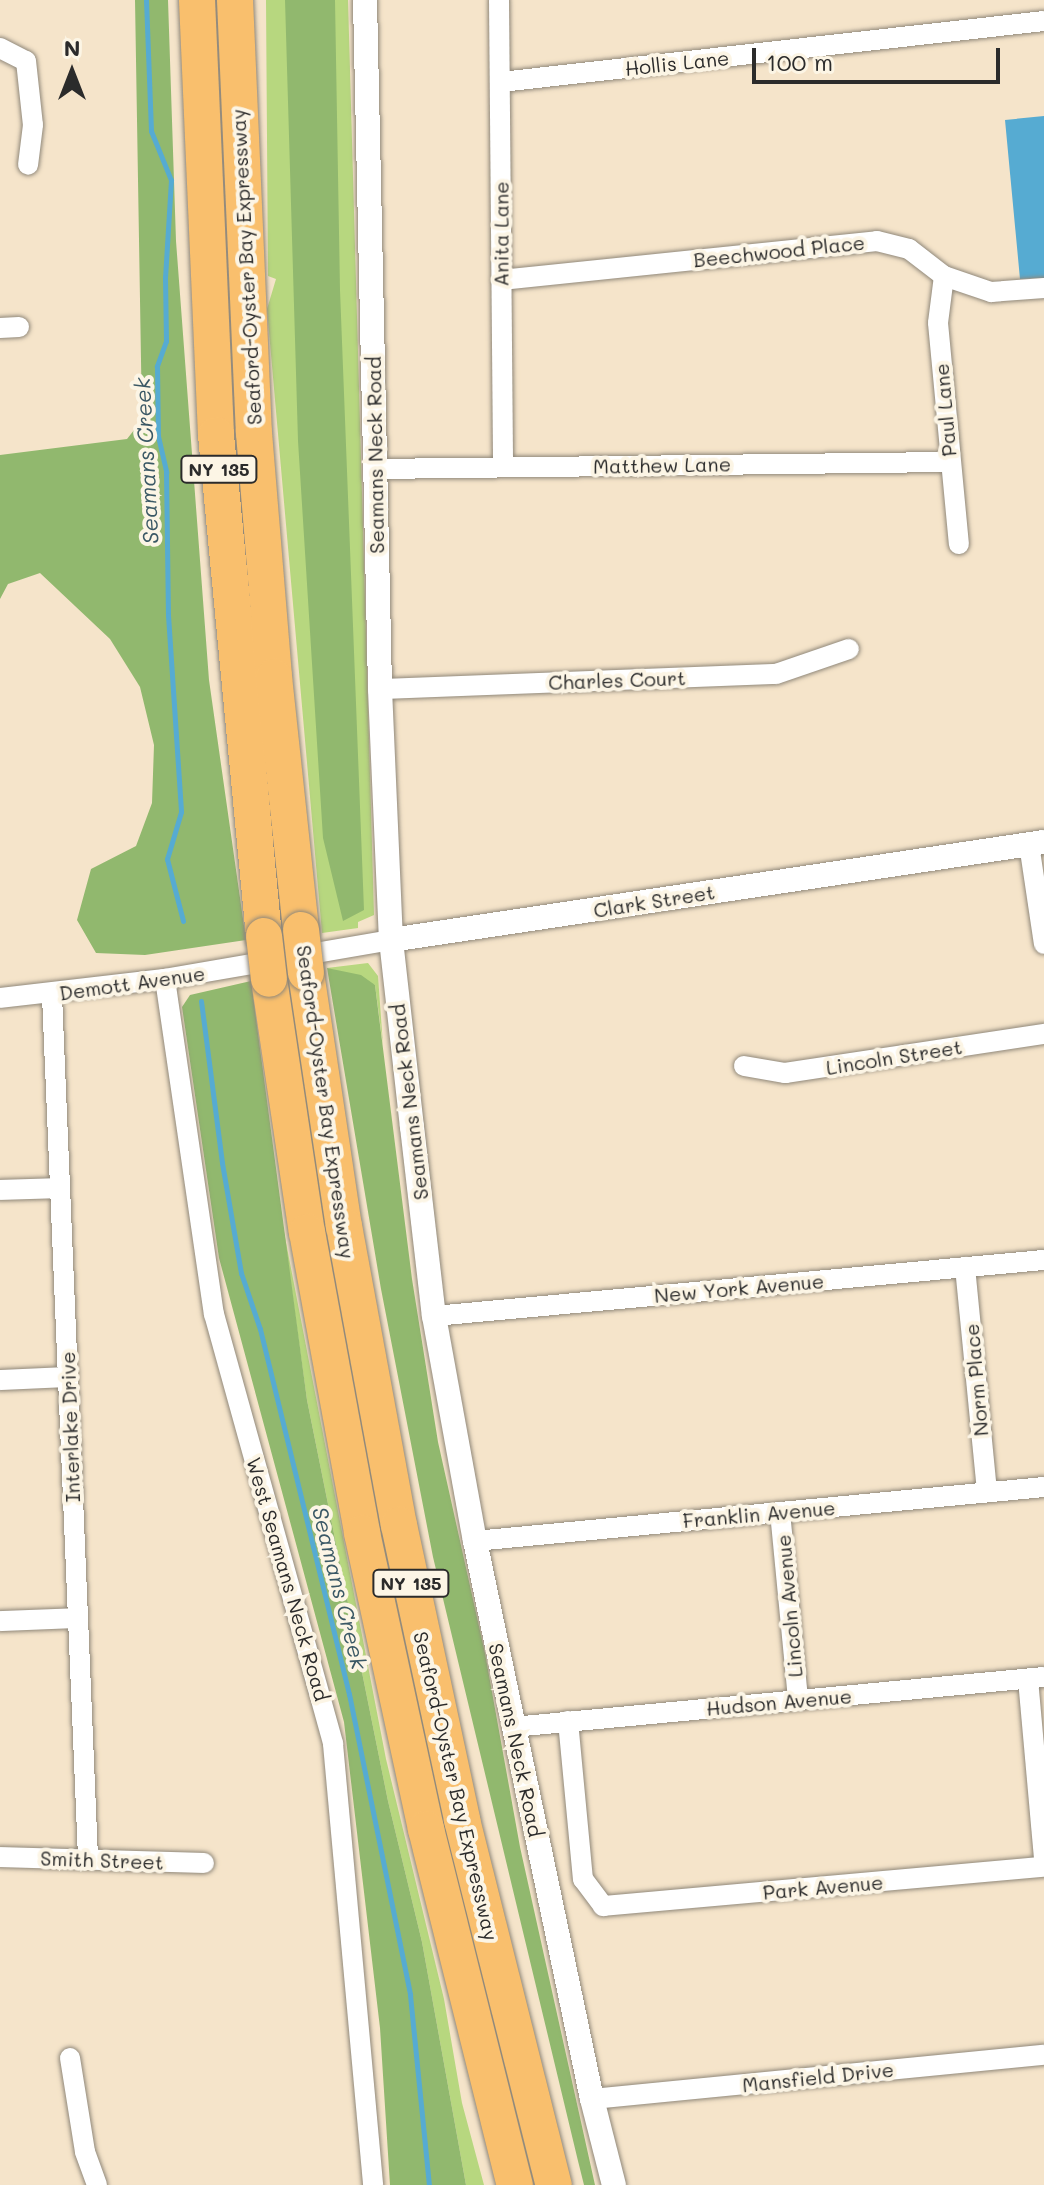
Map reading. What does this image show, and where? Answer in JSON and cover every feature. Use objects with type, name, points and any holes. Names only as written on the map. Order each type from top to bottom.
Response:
[{"type":"highway","name":"Seaford-Oyster Bay Expressway","points":[[197,0],[217,451],[266,959],[307,1232],[362,1533],[426,1829],[515,2185]]},
{"type":"highway","name":"Seaford-Oyster Bay Expressway","points":[[237,11],[257,479],[306,973],[344,1226],[396,1511],[462,1820],[554,2185]]},
{"type":"highway","points":[[541,2136],[561,2185]]},
{"type":"street","name":"Seamans Neck Road","points":[[365,0],[380,689],[391,940],[434,1316],[513,1727],[592,2099],[614,2185]]},
{"type":"street","name":"Anita Lane","points":[[499,0],[503,467]]},
{"type":"street","name":"Hollis Lane","points":[[501,82],[1044,21]]},
{"type":"street","points":[[0,48],[26,61],[33,125],[28,165]]},
{"type":"street","name":"Beechwood Place","points":[[501,280],[877,241],[909,249],[944,276],[991,292],[1044,288]]},
{"type":"street","name":"Paul Lane","points":[[944,276],[938,323],[959,544]]},
{"type":"street","name":"Matthew Lane","points":[[375,469],[949,462]]},
{"type":"street","name":"Charles Court","points":[[380,689],[776,674],[849,649]]},
{"type":"street","name":"Clark Street","points":[[266,959],[1037,843]]},
{"type":"street","points":[[1037,843],[1044,944]]},
{"type":"street","name":"Demott Avenue","points":[[0,998],[52,995],[165,979],[266,959]]},
{"type":"street","name":"West Seamans Neck Road","points":[[165,979],[214,1314],[333,1744],[373,2185]]},
{"type":"street","name":"Interlake Drive","points":[[52,995],[88,1859]]},
{"type":"street","name":"Lincoln Street","points":[[744,1066],[785,1073],[1044,1034]]},
{"type":"street","points":[[0,1190],[60,1188]]},
{"type":"street","name":"New York Avenue","points":[[434,1316],[1044,1260]]},
{"type":"street","name":"Norm Place","points":[[965,1267],[987,1492]]},
{"type":"street","points":[[0,1380],[68,1377]]},
{"type":"street","name":"Franklin Avenue","points":[[475,1541],[1044,1487]]},
{"type":"street","name":"Lincoln Avenue","points":[[780,1512],[798,1700]]},
{"type":"street","points":[[0,1621],[78,1618]]},
{"type":"street","points":[[1036,1678],[1044,1857]]},
{"type":"street","name":"Hudson Avenue","points":[[513,1727],[1036,1678]]},
{"type":"street","name":"Park Avenue","points":[[568,1721],[583,1879],[603,1906],[1044,1867]]},
{"type":"street","name":"Smith Street","points":[[0,1857],[204,1863]]},
{"type":"street","name":"Mansfield Drive","points":[[592,2099],[1044,2055]]},
{"type":"street","points":[[70,2058],[85,2152],[97,2185]]},
{"type":"green space","points":[[135,0],[168,0],[176,241],[209,680],[246,940],[145,955],[96,953],[77,920],[91,869],[136,846],[152,803],[154,745],[140,687],[110,639],[40,573],[8,584],[0,599],[0,455],[127,439],[142,420]]},
{"type":"green space","points":[[266,0],[348,0],[374,915],[358,922],[358,928],[322,933],[267,309],[276,279],[268,276]]},
{"type":"green space","points":[[285,0],[335,0],[340,290],[364,910],[343,921],[323,838],[298,441]]},
{"type":"green space","points":[[368,963],[378,976],[383,1045],[375,985],[327,968]]},
{"type":"green space","points":[[327,968],[361,975],[375,985],[412,1279],[438,1442],[485,1653],[520,1847],[595,2185],[584,2185],[433,1557],[381,1289]]},
{"type":"green space","points":[[251,981],[307,1400],[388,1801],[422,1942],[466,2185],[390,2185],[380,2028],[344,1722],[219,1258],[182,1007],[190,995]]},
{"type":"green space","points":[[283,1227],[386,1759],[444,1999],[462,2103],[484,2185],[466,2185],[422,1942],[388,1801],[307,1400]]},
{"type":"water","points":[[1044,116],[1044,278],[1020,279],[1005,120]]},
{"type":"waterway","name":"Seamans Creek","points":[[146,0],[151,131],[171,180],[165,277],[166,341],[157,366],[158,436],[166,472],[168,615],[181,812],[167,859],[183,921]]},
{"type":"waterway","name":"Seamans Creek","points":[[201,1001],[222,1163],[241,1273],[260,1329],[349,1694],[410,1995],[429,2185]]}]
